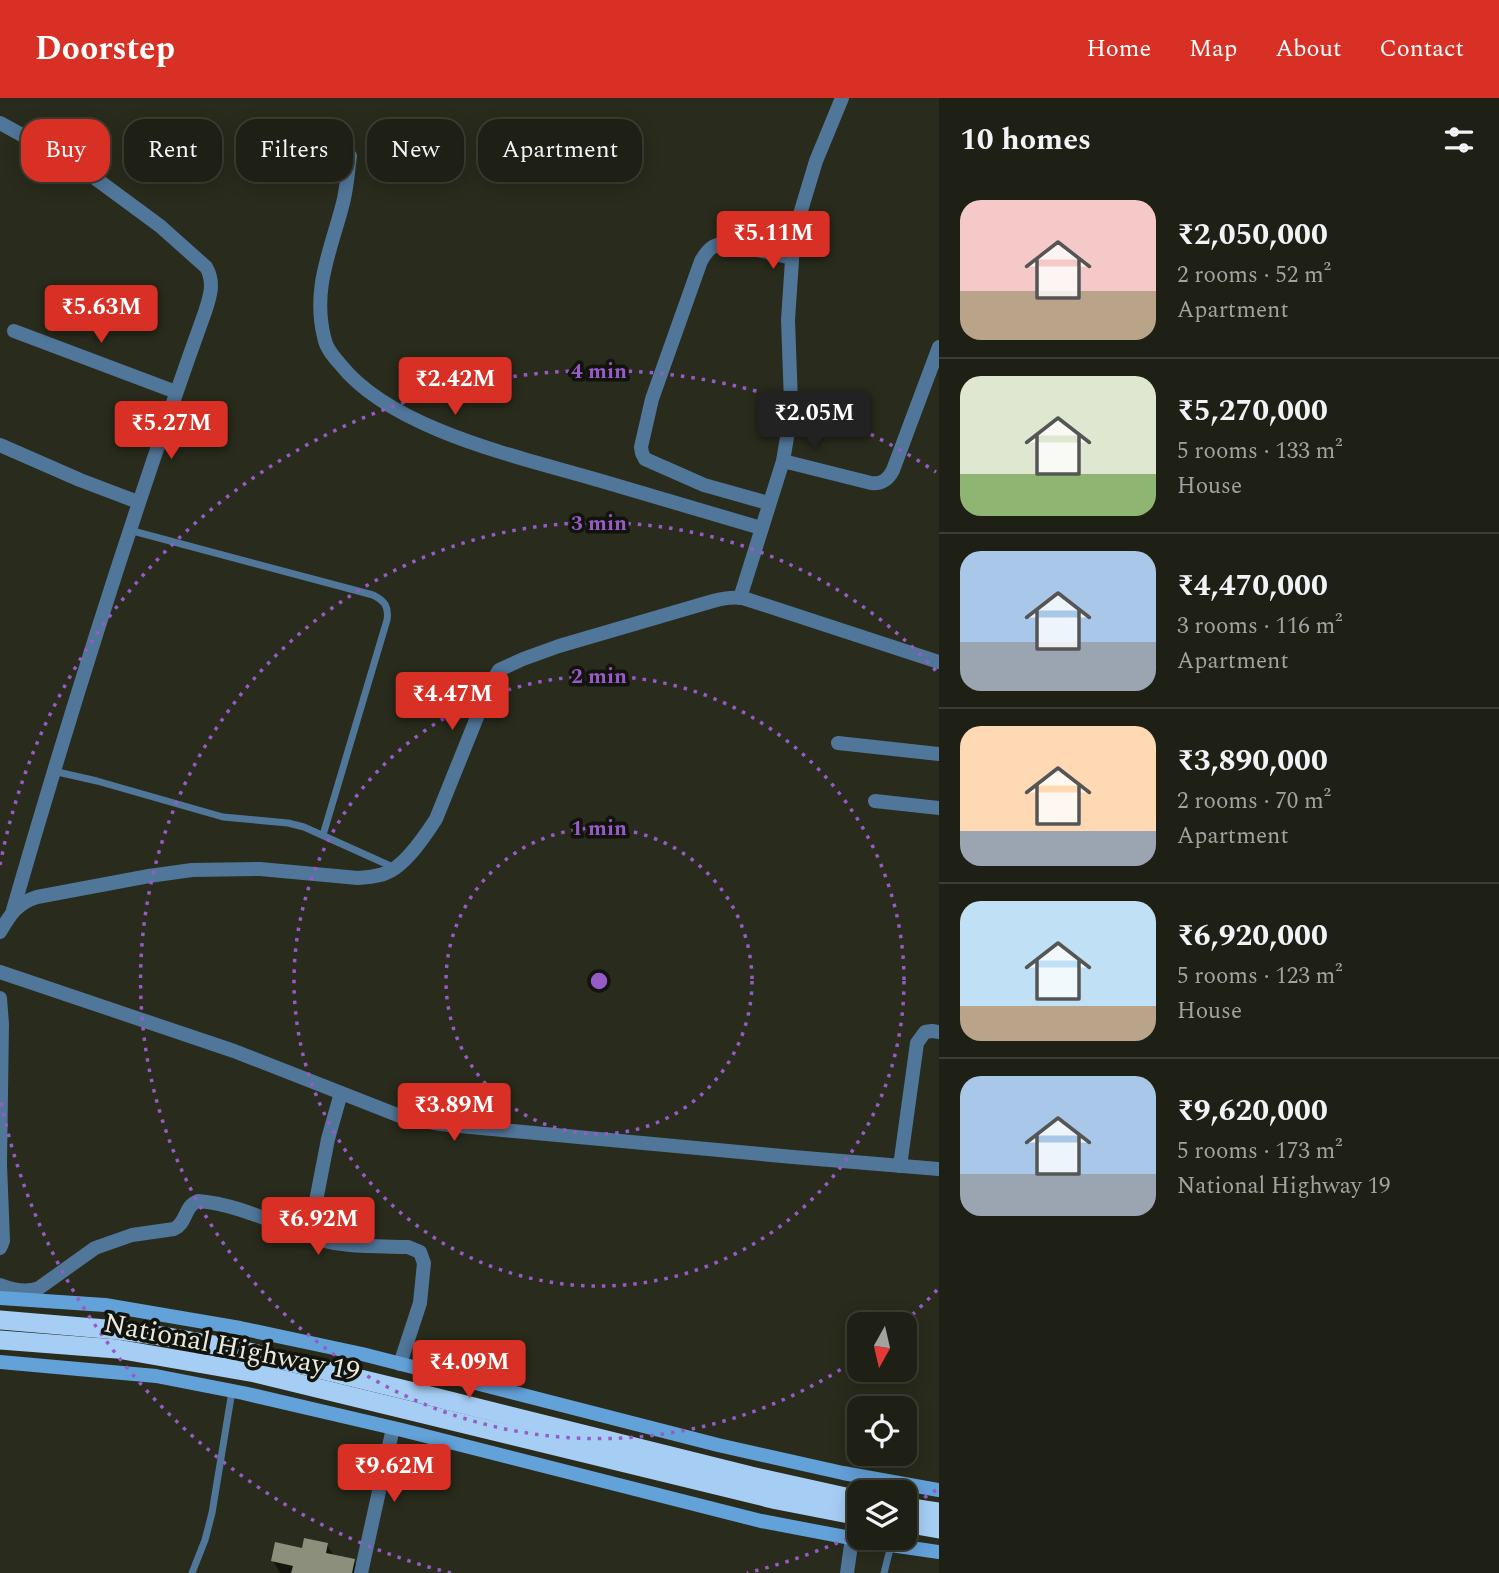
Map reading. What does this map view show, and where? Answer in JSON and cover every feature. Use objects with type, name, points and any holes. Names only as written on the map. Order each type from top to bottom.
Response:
[{"type":"highway","points":[[0,1320],[118,1330],[232,1348],[847,1497]]},
{"type":"highway","name":"National Highway 19","points":[[0,1340],[117,1349],[255,1373],[777,1500],[847,1514]]},
{"type":"highway","points":[[917,1509],[939,1512]]},
{"type":"highway","points":[[917,1525],[939,1529]]},
{"type":"main road","points":[[0,1298],[105,1304],[240,1328],[362,1354],[719,1445],[844,1473],[939,1490]]},
{"type":"main road","points":[[0,1362],[156,1376],[232,1391],[393,1427],[748,1517],[847,1537]]},
{"type":"main road","points":[[917,1549],[939,1552]]},
{"type":"street","points":[[740,597],[783,461],[790,420],[788,320],[797,224],[816,161],[842,98]]},
{"type":"street","points":[[0,123],[80,167],[170,235],[209,272],[211,293],[129,530],[53,771],[13,910],[0,932]]},
{"type":"street","points":[[346,182],[344,200],[322,277],[319,310],[324,340],[345,370],[362,387],[418,421],[489,448],[761,528]]},
{"type":"street","points":[[768,503],[692,481],[645,458],[641,447],[652,399],[701,261],[709,248],[726,243],[792,258]]},
{"type":"street","points":[[14,331],[176,392]]},
{"type":"street","points":[[783,461],[871,483],[886,480],[893,470],[939,347]]},
{"type":"street","points":[[0,445],[138,502]]},
{"type":"street","points":[[13,910],[37,897],[192,870],[260,869],[358,878],[387,873],[396,868],[436,819],[490,685],[499,670],[559,646],[713,601],[740,597],[939,662]]},
{"type":"street","points":[[838,743],[939,754]]},
{"type":"street","points":[[876,801],[939,808]]},
{"type":"street","points":[[0,972],[234,1051],[400,1116],[434,1124],[939,1169]]},
{"type":"street","points":[[0,998],[3,1241],[0,1248]]},
{"type":"street","points":[[900,1166],[917,1043],[925,1032],[939,1032]]},
{"type":"street","points":[[311,1236],[310,1228],[328,1139],[341,1093]]},
{"type":"street","points":[[0,1285],[22,1291],[39,1288],[84,1255],[104,1245],[132,1235],[179,1226],[193,1202],[230,1207],[318,1239],[345,1244],[408,1247],[422,1255],[424,1263],[420,1303],[400,1364]]},
{"type":"street","points":[[361,1573],[393,1427]]},
{"type":"street","points":[[847,1573],[850,1550]]},
{"type":"lane","points":[[129,530],[382,599],[388,609],[387,620],[323,835]]},
{"type":"lane","points":[[53,771],[223,817],[304,827],[396,868]]},
{"type":"lane","points":[[192,1573],[212,1513],[232,1391]]},
{"type":"lane","points":[[884,1573],[890,1550]]},
{"type":"building","points":[[304,1538],[328,1543],[326,1553],[355,1559],[352,1573],[291,1573],[293,1566],[271,1561],[275,1542],[302,1548]]}]
